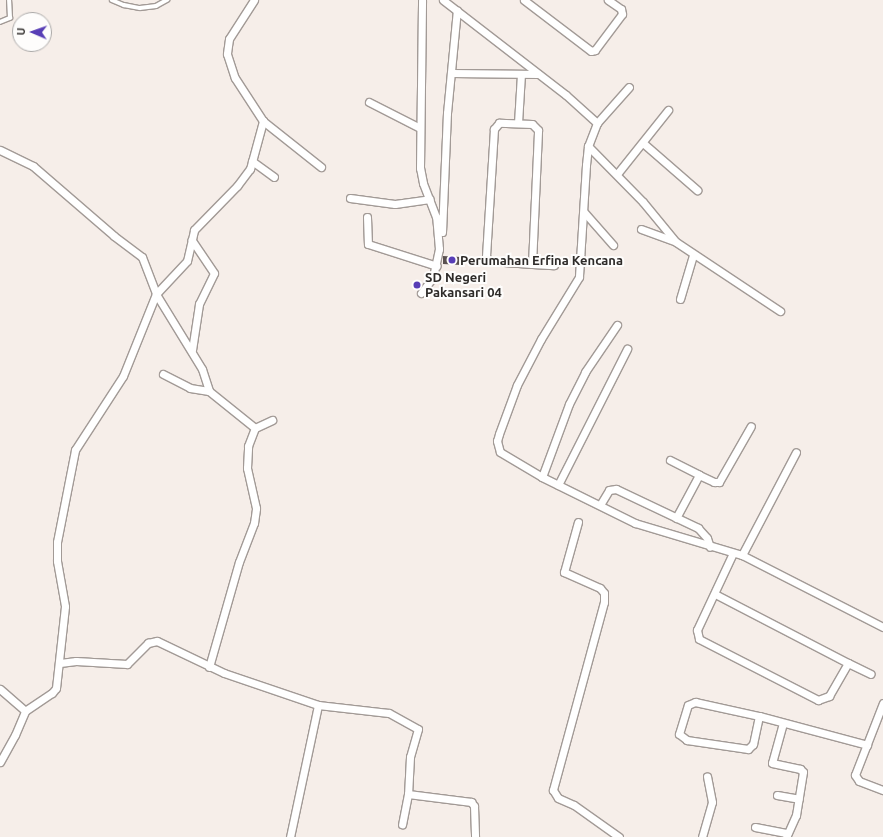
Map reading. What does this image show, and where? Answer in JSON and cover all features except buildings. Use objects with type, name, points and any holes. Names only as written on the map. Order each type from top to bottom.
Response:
[{"type":"street","points":[[254,0],[229,39],[227,54],[235,78],[263,121],[321,167]]},
{"type":"street","points":[[422,0],[420,128],[421,177],[430,199],[438,234],[439,266]]},
{"type":"street","points":[[443,0],[538,74],[597,123]]},
{"type":"street","points":[[524,0],[591,52],[595,50],[622,14],[621,9],[608,0]]},
{"type":"street","points":[[421,293],[428,285],[439,266],[444,154],[457,10]]},
{"type":"street","points":[[452,73],[538,74]]},
{"type":"street","points":[[518,123],[521,74]]},
{"type":"street","points":[[629,87],[597,123],[588,146],[579,277],[529,360],[497,441],[500,452],[542,477],[635,522],[710,547],[742,555],[883,627]]},
{"type":"street","points":[[369,102],[420,128]]},
{"type":"street","points":[[617,174],[668,110]]},
{"type":"street","points":[[0,762],[15,735],[25,712],[52,693],[56,688],[60,664],[65,606],[57,560],[57,542],[76,450],[123,376],[156,294],[187,260],[194,230],[237,186],[252,162],[263,121]]},
{"type":"street","points":[[532,264],[540,136],[534,125],[499,123],[494,129],[486,255],[490,261],[532,264],[554,265]]},
{"type":"street","points":[[643,143],[697,190]]},
{"type":"street","points":[[588,146],[617,174],[676,242],[693,255],[780,311]]},
{"type":"street","points":[[0,150],[34,166],[114,236],[142,257],[156,294],[192,350],[202,369],[209,391]]},
{"type":"street","points":[[252,162],[274,177]]},
{"type":"street","points":[[350,198],[395,204],[430,199]]},
{"type":"street","points":[[584,212],[613,245]]},
{"type":"street","points":[[367,217],[368,244],[439,266]]},
{"type":"street","points":[[641,229],[676,242]]},
{"type":"street","points":[[192,240],[214,273],[200,304],[192,350]]},
{"type":"street","points":[[680,299],[693,255]]},
{"type":"street","points":[[542,477],[569,404],[585,372],[617,325]]},
{"type":"street","points":[[558,485],[627,350]]},
{"type":"street","points":[[163,374],[190,388],[209,391],[255,428]]},
{"type":"street","points":[[209,667],[239,562],[254,524],[256,508],[246,459],[248,446],[255,428],[272,420]]},
{"type":"street","points":[[670,460],[714,482],[718,482],[751,426]]},
{"type":"street","points":[[742,555],[796,452]]},
{"type":"street","points":[[676,518],[699,475]]},
{"type":"street","points":[[600,505],[609,490],[616,489],[703,532],[710,547]]},
{"type":"street","points":[[578,522],[564,572],[600,588],[604,593],[604,602],[553,790],[558,798],[574,805],[619,837]]},
{"type":"street","points":[[733,553],[715,594],[696,630],[699,639],[818,700],[829,696],[848,663]]},
{"type":"street","points":[[715,594],[871,674]]},
{"type":"street","points":[[60,664],[76,661],[127,664],[148,643],[157,641],[209,667],[318,705],[389,713],[416,727],[418,731],[409,765],[408,794],[402,824]]},
{"type":"street","points":[[0,689],[25,712]]},
{"type":"street","points":[[759,716],[753,744],[748,749],[687,740],[679,734],[688,705],[692,702],[759,716],[783,722],[868,746]]},
{"type":"street","points":[[883,703],[868,746],[855,775],[859,780],[883,790]]},
{"type":"street","points":[[290,837],[318,705]]},
{"type":"street","points":[[755,827],[787,835],[796,815],[802,770],[775,765],[771,761],[783,722]]},
{"type":"street","points":[[702,837],[712,802],[707,776]]},
{"type":"street","points":[[408,794],[471,802],[474,806],[475,837]]},
{"type":"street","points":[[777,795],[799,799]]},
{"type":"lane","points":[[0,22],[10,18],[9,0]]},
{"type":"lane","points":[[112,0],[124,5],[140,8],[156,6],[167,0]]},
{"type":"place","name":"Perumahan Erfina Kencana","points":[[452,260]]},
{"type":"place","name":"SD Negeri Pakansari 04","points":[[417,285]]}]
